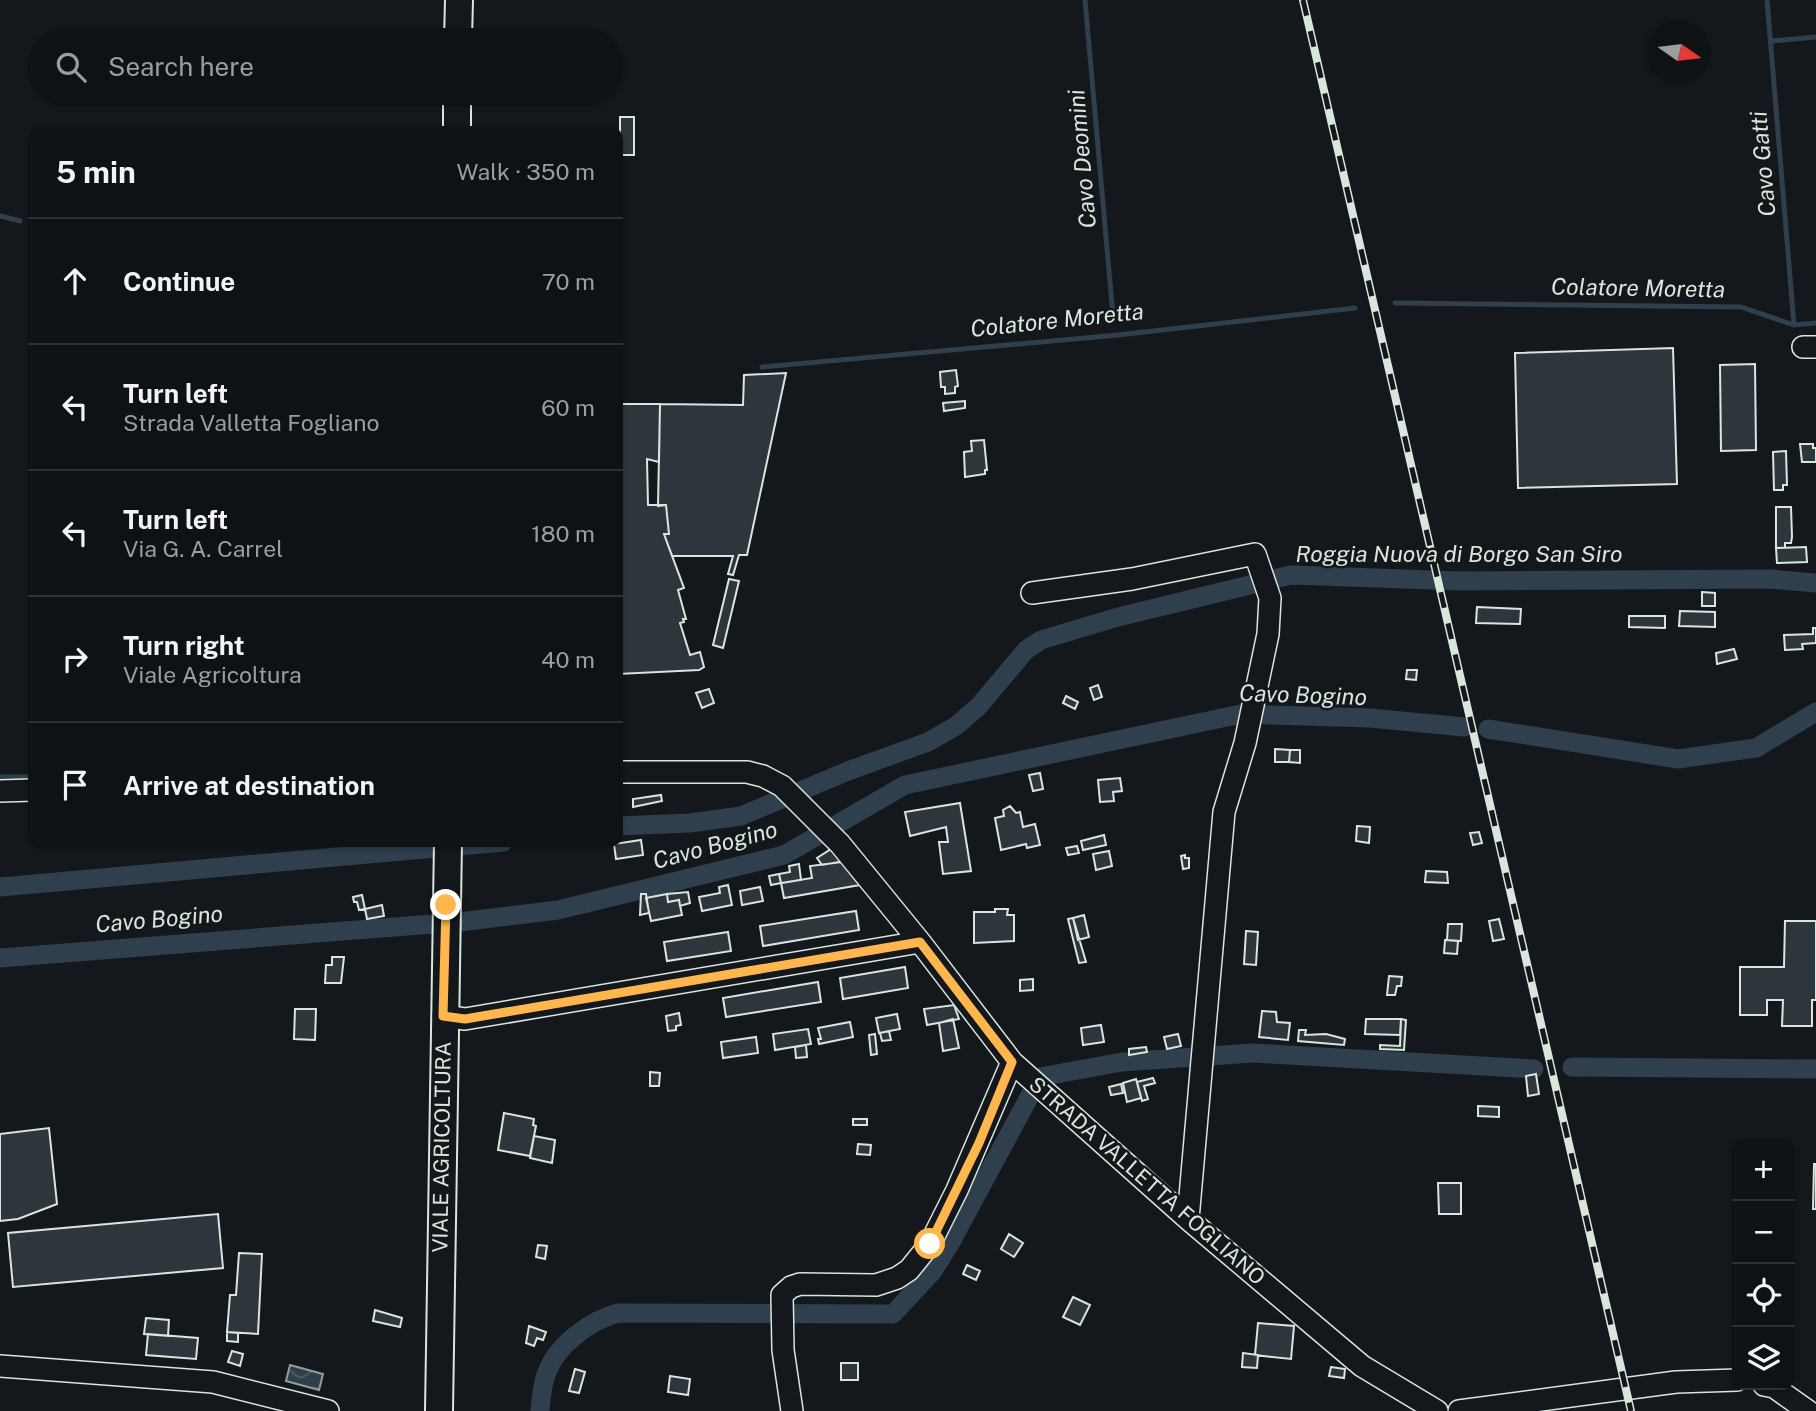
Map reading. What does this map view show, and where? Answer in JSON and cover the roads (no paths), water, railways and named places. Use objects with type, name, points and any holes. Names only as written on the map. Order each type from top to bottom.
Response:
[{"type":"main road","points":[[458,28],[459,0]]},
{"type":"main road","points":[[457,105],[457,126]]},
{"type":"main road","name":"VIALE AGRICOLTURA","points":[[439,1411],[447,853]]},
{"type":"street","points":[[1032,593],[1132,579],[1255,554],[1270,598],[1268,634],[1224,812],[1188,1219]]},
{"type":"street","name":"STRADA VALLETTA FOGLIANO","points":[[623,772],[747,772],[764,776],[785,789],[827,830],[920,942],[1017,1068],[1188,1219],[1362,1366],[1437,1411]]},
{"type":"street","points":[[0,791],[28,790]]},
{"type":"street","points":[[443,1016],[465,1019],[920,942]]},
{"type":"street","points":[[792,1411],[783,1350],[782,1295],[791,1287],[800,1284],[876,1285],[897,1278],[914,1265],[930,1244],[1017,1068]]},
{"type":"street","points":[[0,1366],[213,1381],[328,1411]]},
{"type":"street","points":[[1459,1411],[1676,1382],[1732,1379]]},
{"type":"street","points":[[1778,1390],[1808,1411]]},
{"type":"water","points":[[290,1365],[323,1374],[319,1390],[286,1381]]},
{"type":"waterway","name":"Cavo Deomini","points":[[1085,0],[1113,316]]},
{"type":"waterway","name":"Cavo Gatti","points":[[1767,0],[1794,325]]},
{"type":"waterway","points":[[1772,41],[1816,37]]},
{"type":"waterway","name":"Colatore Moretta","points":[[0,216],[20,221]]},
{"type":"waterway","name":"Colatore Moretta","points":[[1395,303],[1741,307],[1794,325],[1816,323]]},
{"type":"waterway","name":"Colatore Moretta","points":[[762,367],[1118,335],[1355,308]]},
{"type":"waterway","name":"Roggia Nuova di Borgo San Siro","points":[[623,826],[690,823],[741,816],[848,771],[928,742],[956,726],[979,706],[1026,650],[1041,640],[1118,617],[1291,575],[1461,581],[1770,579],[1816,583]]},
{"type":"waterway","name":"Cavo Bogino","points":[[1488,729],[1678,759],[1756,748],[1816,712]]},
{"type":"waterway","name":"Cavo Bogino","points":[[0,958],[459,922],[558,910],[784,855],[905,785],[1241,714],[1370,718],[1464,727]]},
{"type":"waterway","name":"Cavo Deomini","points":[[0,777],[28,777]]},
{"type":"waterway","name":"Roggia Nuova di Borgo San Siro","points":[[0,887],[447,847]]},
{"type":"waterway","points":[[540,1411],[545,1377],[559,1352],[586,1328],[618,1313],[893,1314],[933,1271],[951,1242],[1040,1077],[1122,1062],[1253,1053],[1534,1069]]},
{"type":"waterway","points":[[1572,1067],[1816,1069]]},
{"type":"railway","points":[[1303,0],[1631,1411]]}]
